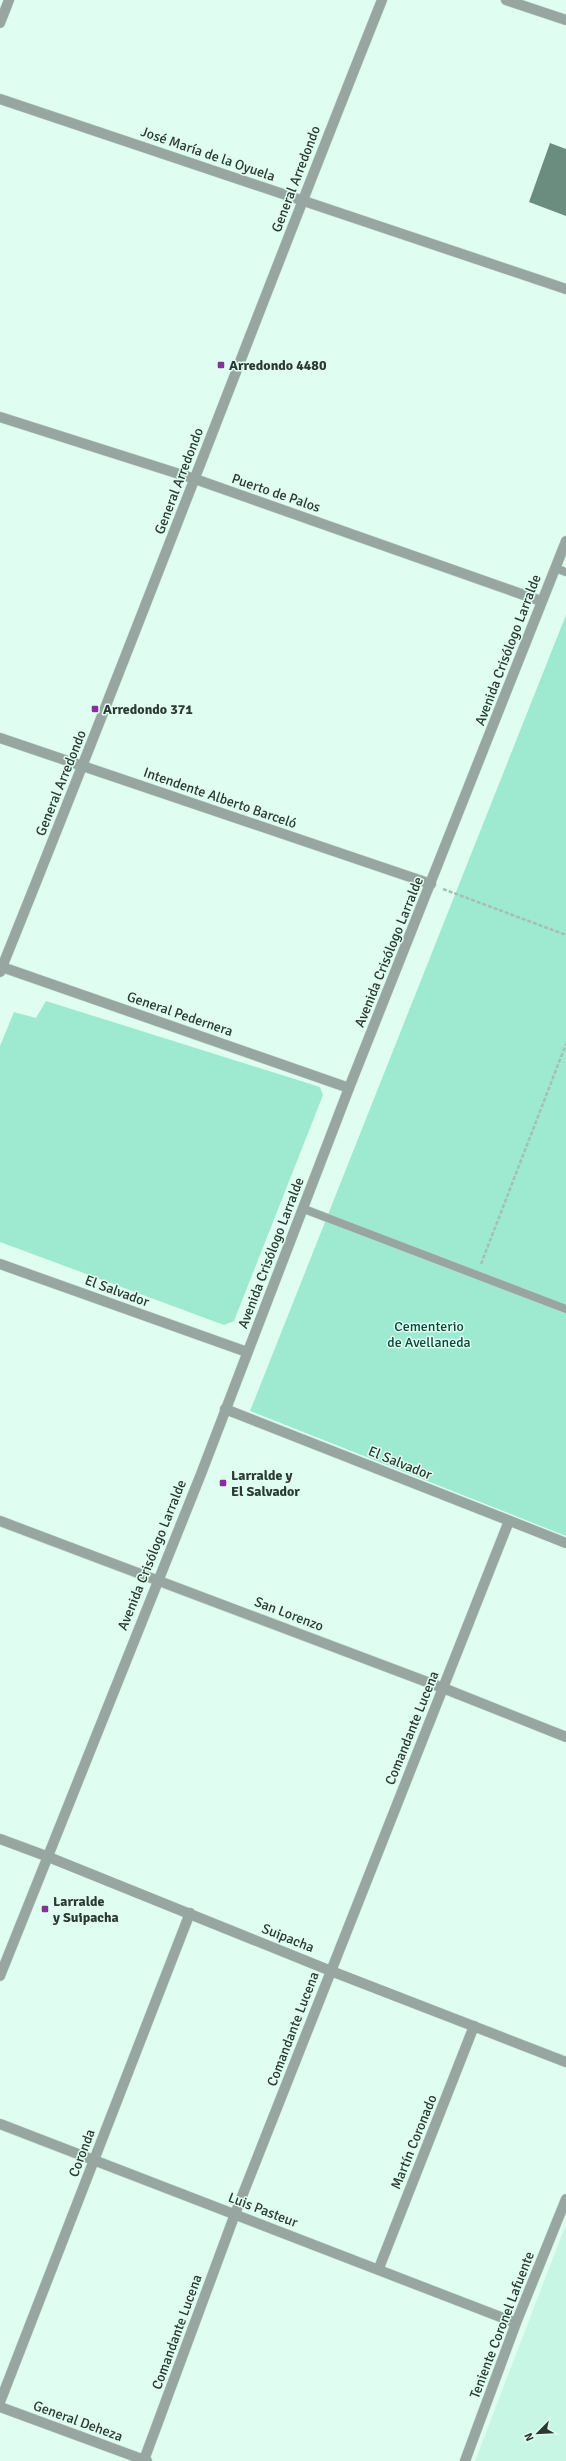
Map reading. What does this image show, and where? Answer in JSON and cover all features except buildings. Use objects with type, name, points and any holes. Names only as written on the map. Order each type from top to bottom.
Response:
[{"type":"street","points":[[0,23],[9,0]]},
{"type":"street","name":"General Arredondo","points":[[1,969],[83,766],[195,480],[302,200],[382,0]]},
{"type":"street","points":[[506,0],[566,20]]},
{"type":"street","name":"José María de la Oyuela","points":[[0,99],[566,289]]},
{"type":"street","name":"Puerto de Palos","points":[[0,417],[195,480],[542,602]]},
{"type":"street","name":"Avenida Crisólogo Larralde","points":[[0,1976],[46,1856],[304,1209],[349,1088],[566,541]]},
{"type":"street","name":"Intendente Alberto Barceló","points":[[0,738],[431,884]]},
{"type":"street","name":"General Pedernera","points":[[1,969],[349,1088]]},
{"type":"street","name":"El Salvador","points":[[0,1264],[247,1352]]},
{"type":"street","name":"El Salvador","points":[[225,1409],[566,1543]]},
{"type":"street","name":"San Lorenzo","points":[[0,1521],[443,1688],[566,1737]]},
{"type":"street","name":"Comandante Lucena","points":[[145,2460],[236,2214],[509,1521]]},
{"type":"street","name":"Suipacha","points":[[0,1839],[46,1856],[331,1971],[566,2062]]},
{"type":"street","name":"Coronda","points":[[0,2402],[190,1914]]},
{"type":"street","name":"Martín Coronado","points":[[379,2268],[474,2026]]},
{"type":"street","name":"Luis Pasteur","points":[[0,2124],[379,2268],[516,2323]]},
{"type":"street","name":"Teniente Coronel Lafuente","points":[[465,2461],[516,2323],[566,2199]]},
{"type":"street","name":"General Deheza","points":[[0,2407],[145,2460]]},
{"type":"lane","points":[[555,568],[566,572]]},
{"type":"lane","points":[[304,1209],[476,1276],[566,1309]]},
{"type":"path","points":[[431,884],[566,935]]},
{"type":"path","points":[[476,1276],[566,1044]]},
{"type":"shaded area","points":[[566,2224],[566,2461],[475,2461]]},
{"type":"green space","name":"Cementerio de Avellaneda","points":[[566,615],[566,1536],[250,1411]]},
{"type":"green space","points":[[46,1001],[320,1087],[323,1095],[234,1321],[224,1325],[0,1242],[0,1046],[14,1012],[36,1018]]},
{"type":"place","name":"Arredondo 4480","points":[[221,365]]},
{"type":"place","name":"Arredondo 371","points":[[95,709]]},
{"type":"place","name":"Larralde y El Salvador","points":[[223,1483]]},
{"type":"place","name":"Larralde y Suipacha","points":[[45,1909]]}]
